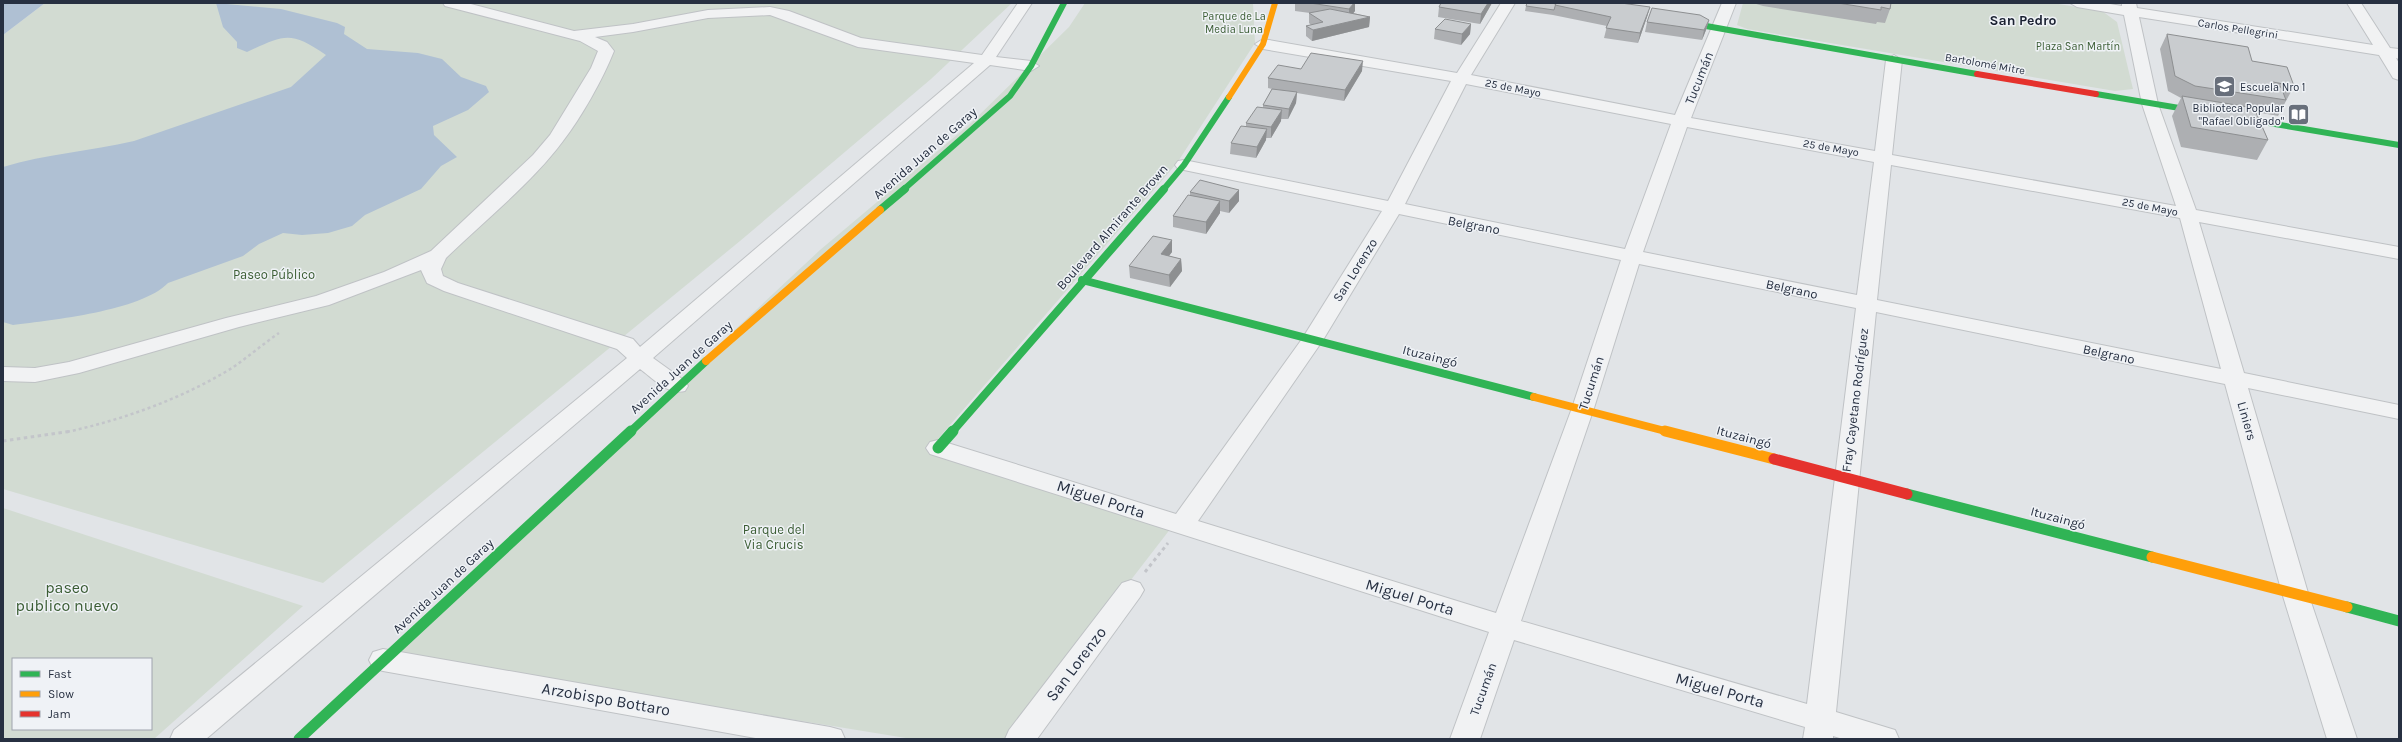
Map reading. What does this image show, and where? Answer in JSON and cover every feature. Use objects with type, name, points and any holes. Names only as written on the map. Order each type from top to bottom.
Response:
[{"type":"main road","name":"Avenida Juan de Garay","points":[[299,739],[677,386],[1010,96],[1031,66],[1064,3]]},
{"type":"main road","name":"Boulevard Almirante Brown","points":[[938,448],[1082,280],[1184,165],[1263,44],[1275,3]]},
{"type":"main road","name":"Bartolomé Mitre","points":[[1666,20],[2150,104],[2399,145]]},
{"type":"main road","name":"Ituzaingó","points":[[1082,280],[1583,408],[2399,620]]},
{"type":"street","points":[[450,3],[572,35],[602,45],[606,51]]},
{"type":"street","points":[[185,739],[640,358],[986,60],[1025,3]]},
{"type":"street","name":"San Lorenzo","points":[[1182,525],[1312,340],[1393,209],[1461,78],[1508,3]]},
{"type":"street","name":"Tucumán","points":[[1465,739],[1583,408],[1632,256],[1681,121],[1729,3]]},
{"type":"street","name":"Carlos Pellegrini","points":[[2077,3],[2129,7],[2392,53]]},
{"type":"street","points":[[2354,3],[2392,53],[2399,75]]},
{"type":"street","name":"Liniers","points":[[2129,7],[2150,104],[2188,215],[2295,594],[2342,739]]},
{"type":"street","points":[[572,35],[622,30],[708,14],[770,11],[784,14],[858,42],[1031,66]]},
{"type":"street","points":[[3,374],[36,375],[71,368],[233,322],[322,301],[392,276],[438,255],[539,159],[557,138],[599,68],[606,51],[622,30]]},
{"type":"street","name":"25 de Mayo","points":[[1263,44],[1461,78],[1681,121],[2399,253]]},
{"type":"street","name":"Fray Cayetano Rodríguez","points":[[1819,729],[1846,477],[1894,60]]},
{"type":"street","name":"Belgrano","points":[[1184,165],[1393,209],[1867,304],[2236,381],[2399,412]]},
{"type":"street","points":[[438,255],[431,269],[434,279],[451,287],[625,344],[640,358],[677,386]]},
{"type":"street","name":"Miguel Porta","points":[[938,448],[1506,627],[1819,729],[1884,739]]},
{"type":"street","name":"San Lorenzo","points":[[1020,739],[1131,590]]},
{"type":"street","name":"Arzobispo Bottaro","points":[[383,660],[830,739]]},
{"type":"path","points":[[3,441],[41,438],[106,423],[163,402],[197,387],[232,367],[283,330]]},
{"type":"path","points":[[1131,590],[1182,525]]},
{"type":"green space","name":"Paseo Público","points":[[45,3],[1012,3],[931,79],[740,241],[323,583],[3,489],[3,35]]},
{"type":"green space","name":"Parque del Via Crucis","points":[[1085,3],[1253,3],[1255,43],[1177,163],[930,448],[1171,528],[1008,739],[912,739],[389,654],[820,250],[971,123],[1069,27]]},
{"type":"green space","name":"Plaza San Martín","points":[[1743,3],[2052,3],[2102,11],[2117,22],[2133,89],[2115,91],[1747,29],[1737,25]]},
{"type":"green space","name":"paseo publico nuevo","points":[[3,508],[303,606],[154,739],[3,739]]},
{"type":"water","points":[[3,3],[45,3],[3,35]]},
{"type":"water","points":[[216,3],[281,9],[337,23],[345,27],[344,34],[367,49],[418,53],[442,59],[461,77],[486,86],[489,92],[468,110],[433,126],[434,135],[457,157],[441,166],[421,189],[365,215],[352,226],[328,233],[302,235],[283,233],[259,244],[243,256],[168,283],[155,293],[138,301],[117,307],[95,313],[30,323],[13,325],[3,322],[3,167],[35,159],[134,141],[291,87],[326,55],[304,42],[287,38],[270,42],[247,52],[237,48],[237,42],[223,27]]},
{"type":"building","points":[[1310,3],[1354,3],[1349,9]]},
{"type":"building","points":[[1441,3],[1488,3],[1481,14],[1439,7]]},
{"type":"building","points":[[1527,3],[1556,3],[1554,10],[1526,6]]},
{"type":"building","points":[[1556,3],[1621,3],[1650,7],[1640,33],[1606,28],[1611,17],[1555,5]]},
{"type":"building","points":[[1838,3],[1891,3],[1890,9],[1881,7],[1881,10]]},
{"type":"building","points":[[1652,8],[1700,15],[1709,20],[1704,30],[1647,22]]},
{"type":"building","points":[[1330,9],[1370,17],[1313,30],[1306,26],[1323,22],[1309,13]]},
{"type":"building","points":[[1445,19],[1471,24],[1462,34],[1435,29]]},
{"type":"building","points":[[2167,34],[2248,47],[2252,61],[2287,67],[2294,86],[2273,82],[2274,86],[2281,87],[2286,100],[2195,86],[2175,76]]},
{"type":"building","points":[[1311,53],[1363,61],[1345,90],[1268,78],[1278,65],[1301,69]]},
{"type":"building","points":[[1272,89],[1297,92],[1289,109],[1263,105]]},
{"type":"building","points":[[2182,96],[2254,108],[2268,140],[2191,127]]},
{"type":"building","points":[[1257,107],[1282,110],[1271,127],[1246,123]]},
{"type":"building","points":[[1241,126],[1267,129],[1257,147],[1231,143]]},
{"type":"building","points":[[1200,180],[1239,190],[1229,201],[1190,192]]},
{"type":"building","points":[[1188,195],[1220,201],[1206,222],[1173,216]]},
{"type":"building","points":[[1153,236],[1172,240],[1161,254],[1181,259],[1169,275],[1129,266]]},
{"type":"traffic: fast","points":[[880,210],[1010,96],[1031,66],[1064,3]]},
{"type":"traffic: fast","points":[[1678,21],[1977,74]]},
{"type":"traffic: fast","points":[[2096,94],[2399,145]]},
{"type":"traffic: fast","points":[[938,448],[1184,165],[1229,97]]},
{"type":"traffic: fast","points":[[1082,280],[1534,397]]},
{"type":"traffic: fast","points":[[299,739],[706,361]]},
{"type":"traffic: fast","points":[[1907,494],[2152,557]]},
{"type":"traffic: fast","points":[[2347,607],[2399,621]]},
{"type":"traffic: slow","points":[[1229,97],[1263,44],[1275,3]]},
{"type":"traffic: slow","points":[[706,361],[880,210]]},
{"type":"traffic: slow","points":[[1534,397],[1774,459]]},
{"type":"traffic: slow","points":[[2152,557],[2347,607]]},
{"type":"traffic: jam","points":[[1977,74],[2096,94]]},
{"type":"traffic: jam","points":[[1774,459],[1907,494]]},
{"type":"place","name":"Escuela Nro 1","points":[[2224,87]]},
{"type":"place","name":"Biblioteca Popular \"Rafael Obligado\"","points":[[2299,114]]},
{"type":"district","name":"San Pedro","points":[[2023,20]]},
{"type":"park label","name":"Parque de La Media Luna","points":[[1234,22]]}]
